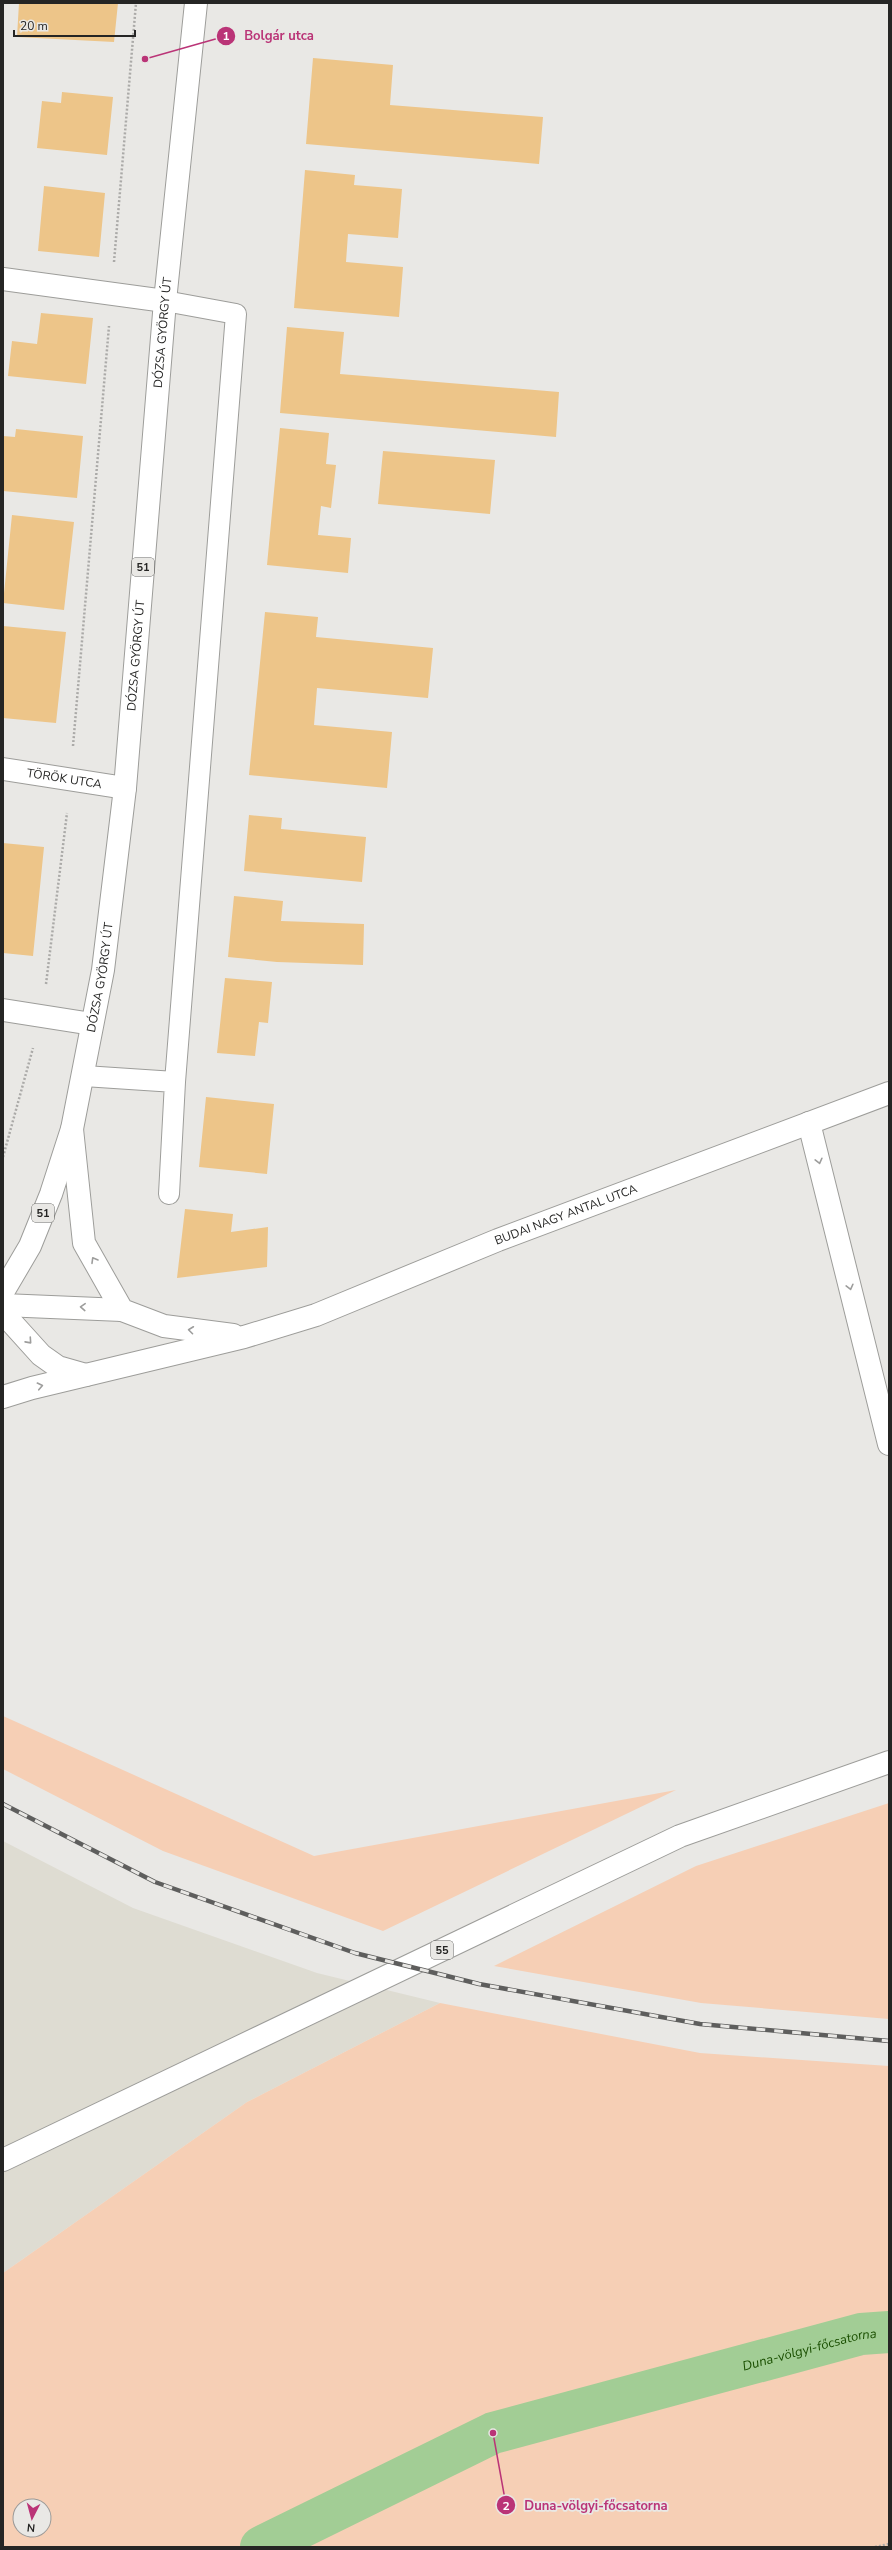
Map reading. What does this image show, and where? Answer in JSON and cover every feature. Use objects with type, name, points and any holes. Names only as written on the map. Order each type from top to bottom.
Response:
[{"type":"main road","name":"DÓZSA GYÖRGY ÚT","points":[[3,1292],[30,1246],[51,1194],[72,1129],[84,1076],[92,1024],[103,970],[125,788],[165,301],[196,3]]},
{"type":"main road","points":[[3,279],[165,301]]},
{"type":"main road","name":"TÖRÖK UTCA","points":[[3,769],[125,788]]},
{"type":"main road","points":[[3,1010],[92,1024]]},
{"type":"main road","name":"BUDAI NAGY ANTAL UTCA","points":[[3,1398],[32,1388],[244,1337],[316,1315],[498,1240],[889,1093]]},
{"type":"main road","points":[[809,1123],[889,1444]]},
{"type":"main road","points":[[72,1129],[84,1243],[122,1310]]},
{"type":"main road","name":"BUDAI NAGY ANTAL UTCA","points":[[3,1305],[122,1310],[164,1326],[244,1337]]},
{"type":"main road","name":"BUDAI NAGY ANTAL UTCA","points":[[3,1313],[41,1355],[58,1367],[90,1375]]},
{"type":"main road","name":"55","points":[[3,2160],[680,1836],[889,1762]]},
{"type":"lane","points":[[165,301],[236,314],[175,1082],[169,1194]]},
{"type":"lane","points":[[84,1076],[175,1082]]},
{"type":"path","points":[[3,1157],[42,1015],[71,779],[136,3]]},
{"type":"path","points":[[875,2547],[889,2544]]},
{"type":"shaded area","points":[[3,1716],[314,1856],[676,1790],[383,1931],[163,1851],[3,1769]]},
{"type":"shaded area","points":[[889,1803],[889,2019],[701,2003],[494,1966],[696,1866]]},
{"type":"shaded area","points":[[3,1841],[133,1908],[317,1973],[440,2003],[247,2102],[3,2273]]},
{"type":"shaded area","points":[[440,2003],[700,2053],[889,2066],[889,2547],[3,2547],[3,2273],[247,2102]]},
{"type":"building","points":[[19,3],[118,3],[114,42],[17,37]]},
{"type":"building","points":[[313,58],[393,65],[390,105],[543,117],[539,164],[306,144]]},
{"type":"building","points":[[62,92],[113,97],[107,155],[37,148],[42,101],[61,103]]},
{"type":"building","points":[[305,170],[355,175],[354,185],[402,189],[398,238],[348,234],[346,262],[403,267],[399,317],[294,308]]},
{"type":"building","points":[[44,186],[105,193],[99,257],[38,251]]},
{"type":"building","points":[[41,313],[93,318],[86,384],[8,376],[12,341],[37,344]]},
{"type":"building","points":[[287,327],[344,332],[340,374],[559,392],[556,437],[280,413]]},
{"type":"building","points":[[280,428],[329,433],[326,464],[336,465],[331,508],[321,506],[318,535],[351,538],[348,573],[267,565]]},
{"type":"building","points":[[16,429],[83,436],[77,498],[3,491],[3,436],[15,437]]},
{"type":"building","points":[[383,451],[495,460],[490,514],[378,504]]},
{"type":"building","points":[[12,515],[74,522],[64,610],[3,603]]},
{"type":"building","points":[[265,612],[318,617],[316,637],[433,648],[428,698],[317,688],[314,725],[392,732],[387,788],[249,775]]},
{"type":"building","points":[[3,626],[66,632],[56,723],[3,718]]},
{"type":"building","points":[[249,815],[282,818],[281,829],[366,837],[362,882],[244,871]]},
{"type":"building","points":[[3,843],[44,847],[33,956],[3,953]]},
{"type":"building","points":[[234,896],[283,901],[281,921],[364,924],[363,965],[277,962],[228,957]]},
{"type":"building","points":[[225,978],[272,982],[268,1023],[259,1022],[255,1056],[217,1053]]},
{"type":"building","points":[[206,1097],[274,1104],[267,1174],[199,1167]]},
{"type":"building","points":[[185,1209],[233,1214],[231,1232],[268,1227],[267,1267],[177,1278]]},
{"type":"waterway","name":"Duna-völgyi-főcsatorna","points":[[261,2547],[493,2433],[861,2334],[889,2332]]},
{"type":"railway","points":[[3,1804],[155,1882],[355,1953],[479,1984],[700,2024],[889,2041]]},
{"type":"place","name":"Bolgár utca","points":[[145,59]]},
{"type":"place","name":"Duna-völgyi-főcsatorna","points":[[493,2433]]}]
